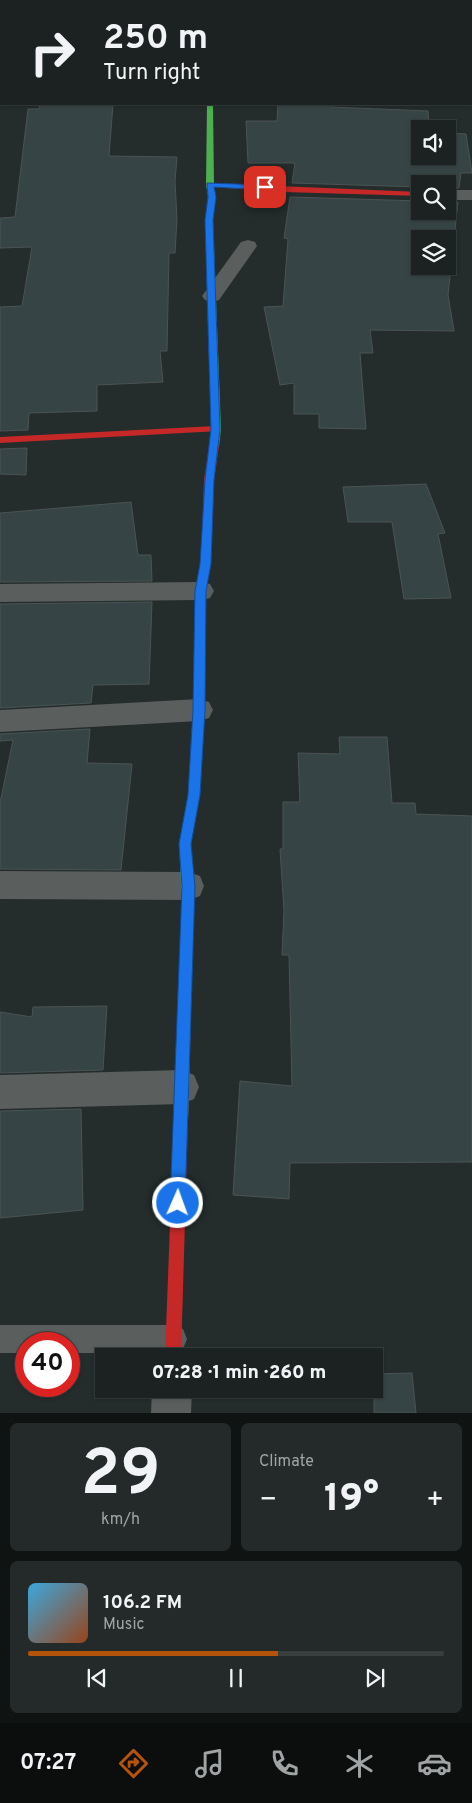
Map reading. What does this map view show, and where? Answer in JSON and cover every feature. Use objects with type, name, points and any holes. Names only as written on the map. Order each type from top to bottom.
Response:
[{"type":"street","points":[[173,1347],[189,886],[185,844],[194,795],[199,710],[201,591],[206,564],[209,480],[216,429],[209,220],[212,197],[210,185],[210,105]]},
{"type":"street","points":[[210,185],[284,190],[411,194]]},
{"type":"street","points":[[456,194],[472,195]]},
{"type":"street","points":[[212,296],[248,246]]},
{"type":"street","points":[[0,440],[216,429]]},
{"type":"street","points":[[0,593],[201,591]]},
{"type":"street","points":[[0,721],[199,710]]},
{"type":"street","points":[[0,885],[189,886]]},
{"type":"street","points":[[0,1092],[182,1087]]},
{"type":"street","points":[[171,1413],[172,1398]]},
{"type":"lane","points":[[0,1339],[173,1347]]},
{"type":"building","points":[[40,105],[113,105],[109,156],[177,157],[175,181],[177,219],[175,253],[169,253],[167,351],[160,351],[163,382],[97,385],[97,411],[29,413],[28,430],[0,431],[0,307],[22,306],[32,247],[0,248],[0,218],[15,217],[28,109],[39,109]]},
{"type":"building","points":[[278,105],[331,105],[331,107],[428,111],[428,120],[411,120],[411,165],[456,165],[456,133],[466,134],[472,173],[461,173],[459,188],[456,188],[456,175],[411,175],[411,187],[292,183],[295,163],[248,163],[246,121],[277,121]]},
{"type":"building","points":[[290,197],[411,201],[411,220],[456,220],[456,202],[458,202],[455,230],[411,230],[411,275],[450,275],[448,295],[454,331],[370,330],[373,353],[360,353],[366,429],[319,428],[319,414],[294,414],[294,383],[280,385],[264,307],[283,306],[288,239],[284,238]]},
{"type":"building","points":[[27,448],[26,475],[0,474],[0,449]]},
{"type":"building","points":[[426,484],[445,533],[438,534],[451,598],[404,599],[392,522],[348,522],[343,487]]},
{"type":"building","points":[[131,502],[138,555],[151,555],[152,581],[0,582],[0,513]]},
{"type":"building","points":[[152,602],[149,684],[93,685],[91,703],[0,708],[0,604]]},
{"type":"building","points":[[90,729],[87,763],[132,764],[121,870],[0,869],[0,803],[13,740],[0,741],[0,734]]},
{"type":"building","points":[[339,737],[387,737],[392,803],[415,803],[416,814],[472,816],[472,1162],[290,1163],[289,1199],[233,1195],[240,1081],[292,1086],[289,955],[282,955],[284,911],[280,849],[283,849],[283,802],[300,802],[298,753],[340,754]]},
{"type":"building","points":[[107,1006],[103,1070],[0,1073],[0,1012],[32,1017],[33,1007]]},
{"type":"building","points":[[81,1109],[83,1210],[0,1218],[0,1111]]},
{"type":"building","points":[[412,1373],[416,1413],[374,1413],[374,1398],[383,1398],[383,1374]]},
{"type":"traffic: fast","points":[[210,105],[210,185],[212,197],[209,220],[216,429],[214,446]]},
{"type":"traffic: fast","points":[[188,902],[185,844],[194,795],[199,710],[200,621]]},
{"type":"traffic: slow","points":[[181,1120],[188,902]]},
{"type":"traffic: jam","points":[[210,185],[284,190],[411,194]]},
{"type":"traffic: jam","points":[[0,440],[216,429]]},
{"type":"traffic: jam","points":[[200,621],[201,591],[206,564],[209,480],[214,446]]},
{"type":"traffic: jam","points":[[173,1348],[181,1120]]},
{"type":"route","points":[[178,1203],[189,886],[185,844],[194,795],[199,710],[201,591],[206,564],[209,480],[216,429],[209,220],[212,197],[210,185],[265,187]]}]
